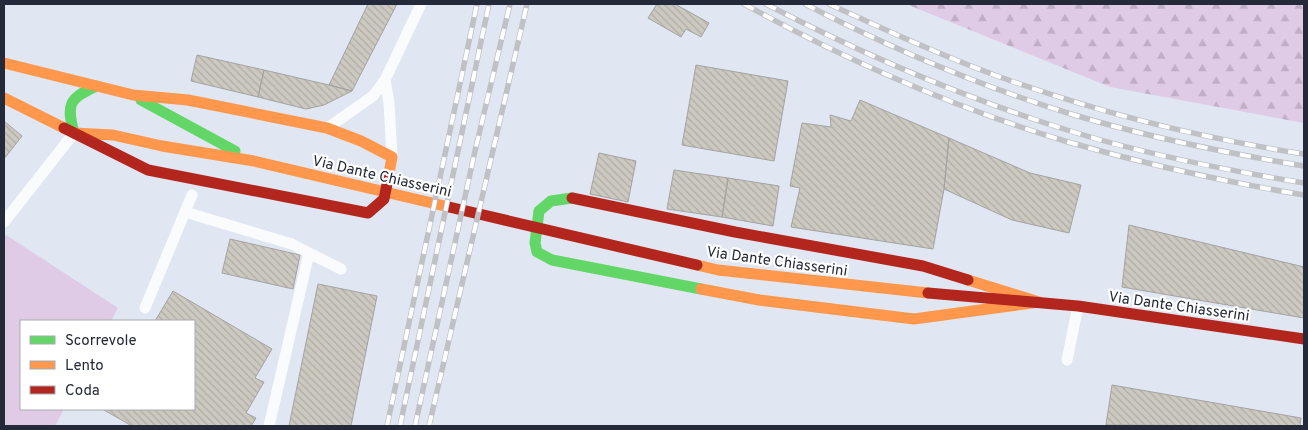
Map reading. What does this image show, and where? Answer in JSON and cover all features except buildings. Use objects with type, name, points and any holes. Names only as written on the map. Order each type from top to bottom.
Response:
[{"type":"street","points":[[4,63],[97,86],[132,95],[188,100],[327,128],[360,141],[392,157],[384,198],[368,213],[148,170],[74,133],[69,116],[69,104],[82,92],[97,86]]},
{"type":"street","name":"Via Dante Chiasserini","points":[[132,95],[254,162]]},
{"type":"street","name":"Via Dante Chiasserini","points":[[4,98],[74,133],[113,135],[162,146],[254,162],[718,270],[879,289],[1078,306],[1304,339]]},
{"type":"street","points":[[572,198],[734,232],[923,266],[1039,302],[914,319],[759,300],[552,260],[537,252],[535,243],[539,211],[551,201],[572,198]]},
{"type":"lane","points":[[327,128],[373,96],[385,80],[421,4]]},
{"type":"lane","points":[[385,80],[389,103],[392,157]]},
{"type":"lane","points":[[4,222],[74,133]]},
{"type":"lane","points":[[145,308],[192,195]]},
{"type":"lane","points":[[185,212],[292,244],[341,269]]},
{"type":"lane","points":[[269,426],[309,253]]},
{"type":"lane","points":[[1067,360],[1078,306]]},
{"type":"green space","points":[[906,4],[1304,4],[1304,123],[1110,87]]},
{"type":"green space","points":[[6,235],[118,308],[112,320],[20,320],[20,410],[63,410],[55,426],[4,426],[4,237]]},
{"type":"railway","points":[[387,426],[477,4]]},
{"type":"railway","points":[[400,426],[489,4]]},
{"type":"railway","points":[[415,426],[475,151],[510,4]]},
{"type":"railway","points":[[429,426],[527,4]]},
{"type":"railway","points":[[744,4],[783,25],[902,81],[1026,129],[1156,165],[1304,195]]},
{"type":"railway","points":[[766,4],[840,41],[914,74],[989,104],[1067,130],[1155,154],[1304,183]]},
{"type":"railway","points":[[805,4],[903,51],[1037,103],[1158,137],[1304,166]]},
{"type":"railway","points":[[829,4],[944,55],[1049,94],[1157,125],[1304,154]]},
{"type":"traffic: fast","points":[[74,133],[70,115],[72,103],[80,94],[97,86]]},
{"type":"traffic: fast","points":[[141,100],[235,151]]},
{"type":"traffic: fast","points":[[572,198],[551,201],[539,211],[535,243],[537,252],[552,260],[701,289]]},
{"type":"traffic: slow","points":[[4,63],[133,95],[188,100],[327,128],[361,141],[392,157],[388,179]]},
{"type":"traffic: slow","points":[[4,98],[64,128]]},
{"type":"traffic: slow","points":[[74,133],[113,135],[162,146],[254,161],[449,207]]},
{"type":"traffic: slow","points":[[697,265],[718,270],[928,293]]},
{"type":"traffic: slow","points":[[701,289],[759,300],[914,319],[1039,302],[968,280]]},
{"type":"traffic: jam","points":[[64,128],[148,170],[368,213],[384,199],[388,179]]},
{"type":"traffic: jam","points":[[572,198],[735,232],[923,266],[968,280]]},
{"type":"traffic: jam","points":[[449,207],[697,265]]},
{"type":"traffic: jam","points":[[928,293],[1078,306],[1304,339]]}]
